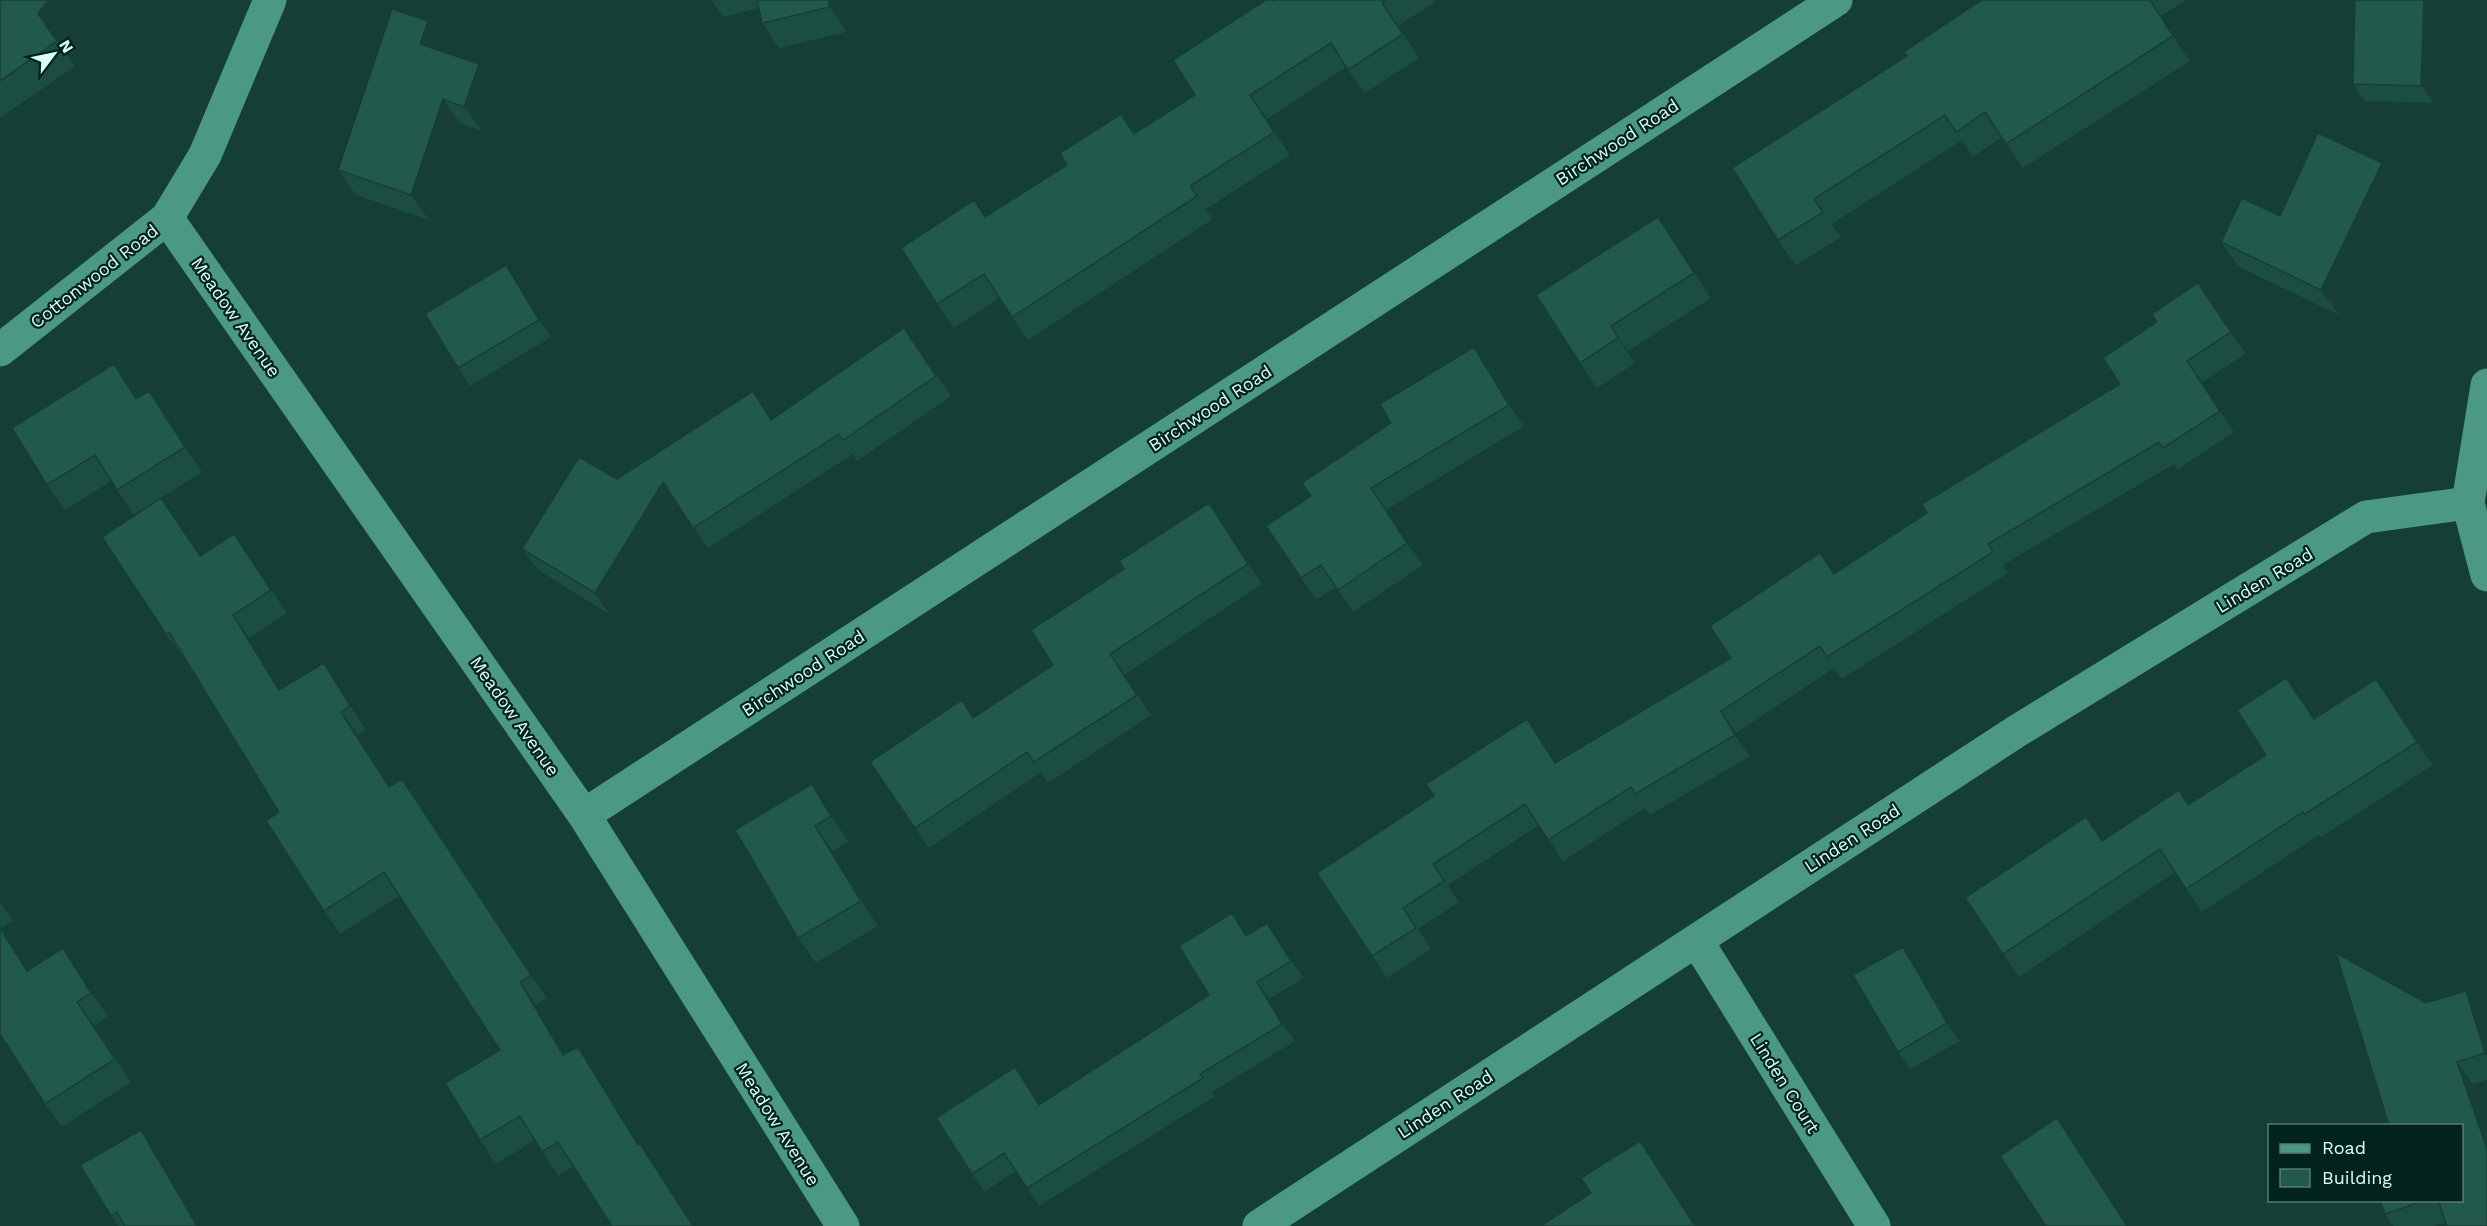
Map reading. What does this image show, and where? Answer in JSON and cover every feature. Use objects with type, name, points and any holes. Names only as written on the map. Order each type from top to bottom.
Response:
[{"type":"street","name":"Cottonwood Road","points":[[0,350],[167,219],[205,155],[270,0]]},
{"type":"street","name":"Birchwood Road","points":[[584,815],[1836,0]]},
{"type":"street","name":"Meadow Avenue","points":[[167,219],[584,815],[843,1226]]},
{"type":"street","points":[[2487,385],[2468,503],[2487,575]]},
{"type":"street","name":"Linden Road","points":[[1258,1226],[2017,731],[2366,517],[2468,503]]},
{"type":"street","name":"Linden Court","points":[[1696,940],[1874,1226]]},
{"type":"building","points":[[0,0],[48,0],[38,14],[57,41],[0,81]]},
{"type":"building","points":[[757,0],[828,0],[830,7],[762,23]]},
{"type":"building","points":[[1266,0],[1386,0],[1382,3],[1403,34],[1348,70],[1331,43],[1250,95],[1274,132],[1190,186],[1197,196],[1012,317],[984,274],[937,304],[901,248],[974,200],[985,217],[1067,165],[1060,153],[1121,114],[1134,134],[1195,95],[1173,60]]},
{"type":"building","points":[[1982,0],[2150,0],[2173,36],[2006,144],[1985,112],[1956,132],[1945,115],[1814,199],[1823,212],[1778,240],[1732,168],[1907,56],[1904,52]]},
{"type":"building","points":[[2355,0],[2424,0],[2421,86],[2353,84]]},
{"type":"building","points":[[392,9],[428,21],[420,44],[479,64],[464,107],[443,99],[411,195],[338,170]]},
{"type":"building","points":[[2318,133],[2382,163],[2321,290],[2221,242],[2242,198],[2280,216]]},
{"type":"building","points":[[1658,217],[1694,273],[1611,326],[1618,338],[1580,363],[1536,295]]},
{"type":"building","points":[[506,265],[539,320],[458,368],[425,314]]},
{"type":"building","points":[[2198,283],[2231,332],[2187,361],[2220,411],[2163,448],[2159,442],[1988,544],[1993,552],[1827,657],[1820,646],[1721,711],[1735,735],[1635,794],[1631,787],[1548,840],[1525,804],[1433,864],[1444,881],[1403,908],[1416,928],[1372,956],[1317,873],[1434,796],[1426,784],[1527,719],[1555,763],[1731,658],[1710,626],[1820,553],[1834,574],[1927,513],[1922,504],[2120,384],[2103,358],[2157,322],[2152,314]]},
{"type":"building","points":[[904,328],[936,376],[843,440],[839,434],[693,528],[663,482],[595,593],[522,549],[579,457],[617,479],[753,391],[771,420]]},
{"type":"building","points":[[1474,347],[1509,405],[1371,488],[1407,543],[1338,590],[1321,565],[1301,578],[1266,526],[1311,496],[1302,483],[1391,423],[1380,404]]},
{"type":"building","points":[[114,364],[136,399],[149,391],[185,447],[117,490],[95,455],[47,485],[12,428]]},
{"type":"building","points":[[161,498],[200,556],[234,534],[271,590],[233,615],[279,690],[324,663],[350,706],[341,712],[389,787],[402,779],[531,975],[520,982],[563,1055],[578,1047],[638,1145],[640,1144],[693,1226],[612,1226],[558,1142],[542,1152],[520,1116],[480,1140],[445,1083],[500,1050],[384,872],[324,911],[266,821],[279,812],[169,632],[166,634],[102,537]]},
{"type":"building","points":[[1209,503],[1248,564],[1110,654],[1137,695],[1034,762],[1027,752],[915,828],[870,762],[962,700],[973,718],[1053,665],[1031,630],[1124,569],[1119,561]]},
{"type":"building","points":[[2286,678],[2314,719],[2376,679],[2417,742],[2305,814],[2303,812],[2186,889],[2160,849],[2003,954],[1965,898],[2086,817],[2102,841],[2179,790],[2188,805],[2266,755],[2237,710]]},
{"type":"building","points":[[812,784],[831,816],[815,826],[861,901],[798,938],[735,830]]},
{"type":"building","points":[[1232,913],[1246,936],[1267,923],[1291,961],[1257,982],[1282,1024],[1200,1074],[1203,1078],[1027,1188],[1004,1153],[972,1174],[936,1118],[1015,1067],[1039,1105],[1209,995],[1179,946]]},
{"type":"building","points":[[0,928],[27,971],[63,948],[91,993],[77,1002],[115,1059],[45,1104],[0,1034]]},
{"type":"building","points":[[1903,947],[1947,1023],[1898,1052],[1853,975]]},
{"type":"building","points":[[2336,953],[2426,1003],[2466,991],[2485,1053],[2457,1062],[2487,1149],[2487,1226],[2447,1226],[2439,1202],[2463,1202],[2463,1124],[2389,1124]]},
{"type":"building","points":[[2057,1118],[2127,1226],[2046,1226],[2000,1156]]},
{"type":"building","points":[[141,1130],[197,1226],[125,1226],[117,1212],[111,1216],[80,1165]]},
{"type":"building","points":[[1640,1141],[1695,1226],[1541,1226],[1591,1193],[1581,1178]]},
{"type":"building","points":[[2381,1202],[2420,1202],[2385,1214]]}]
